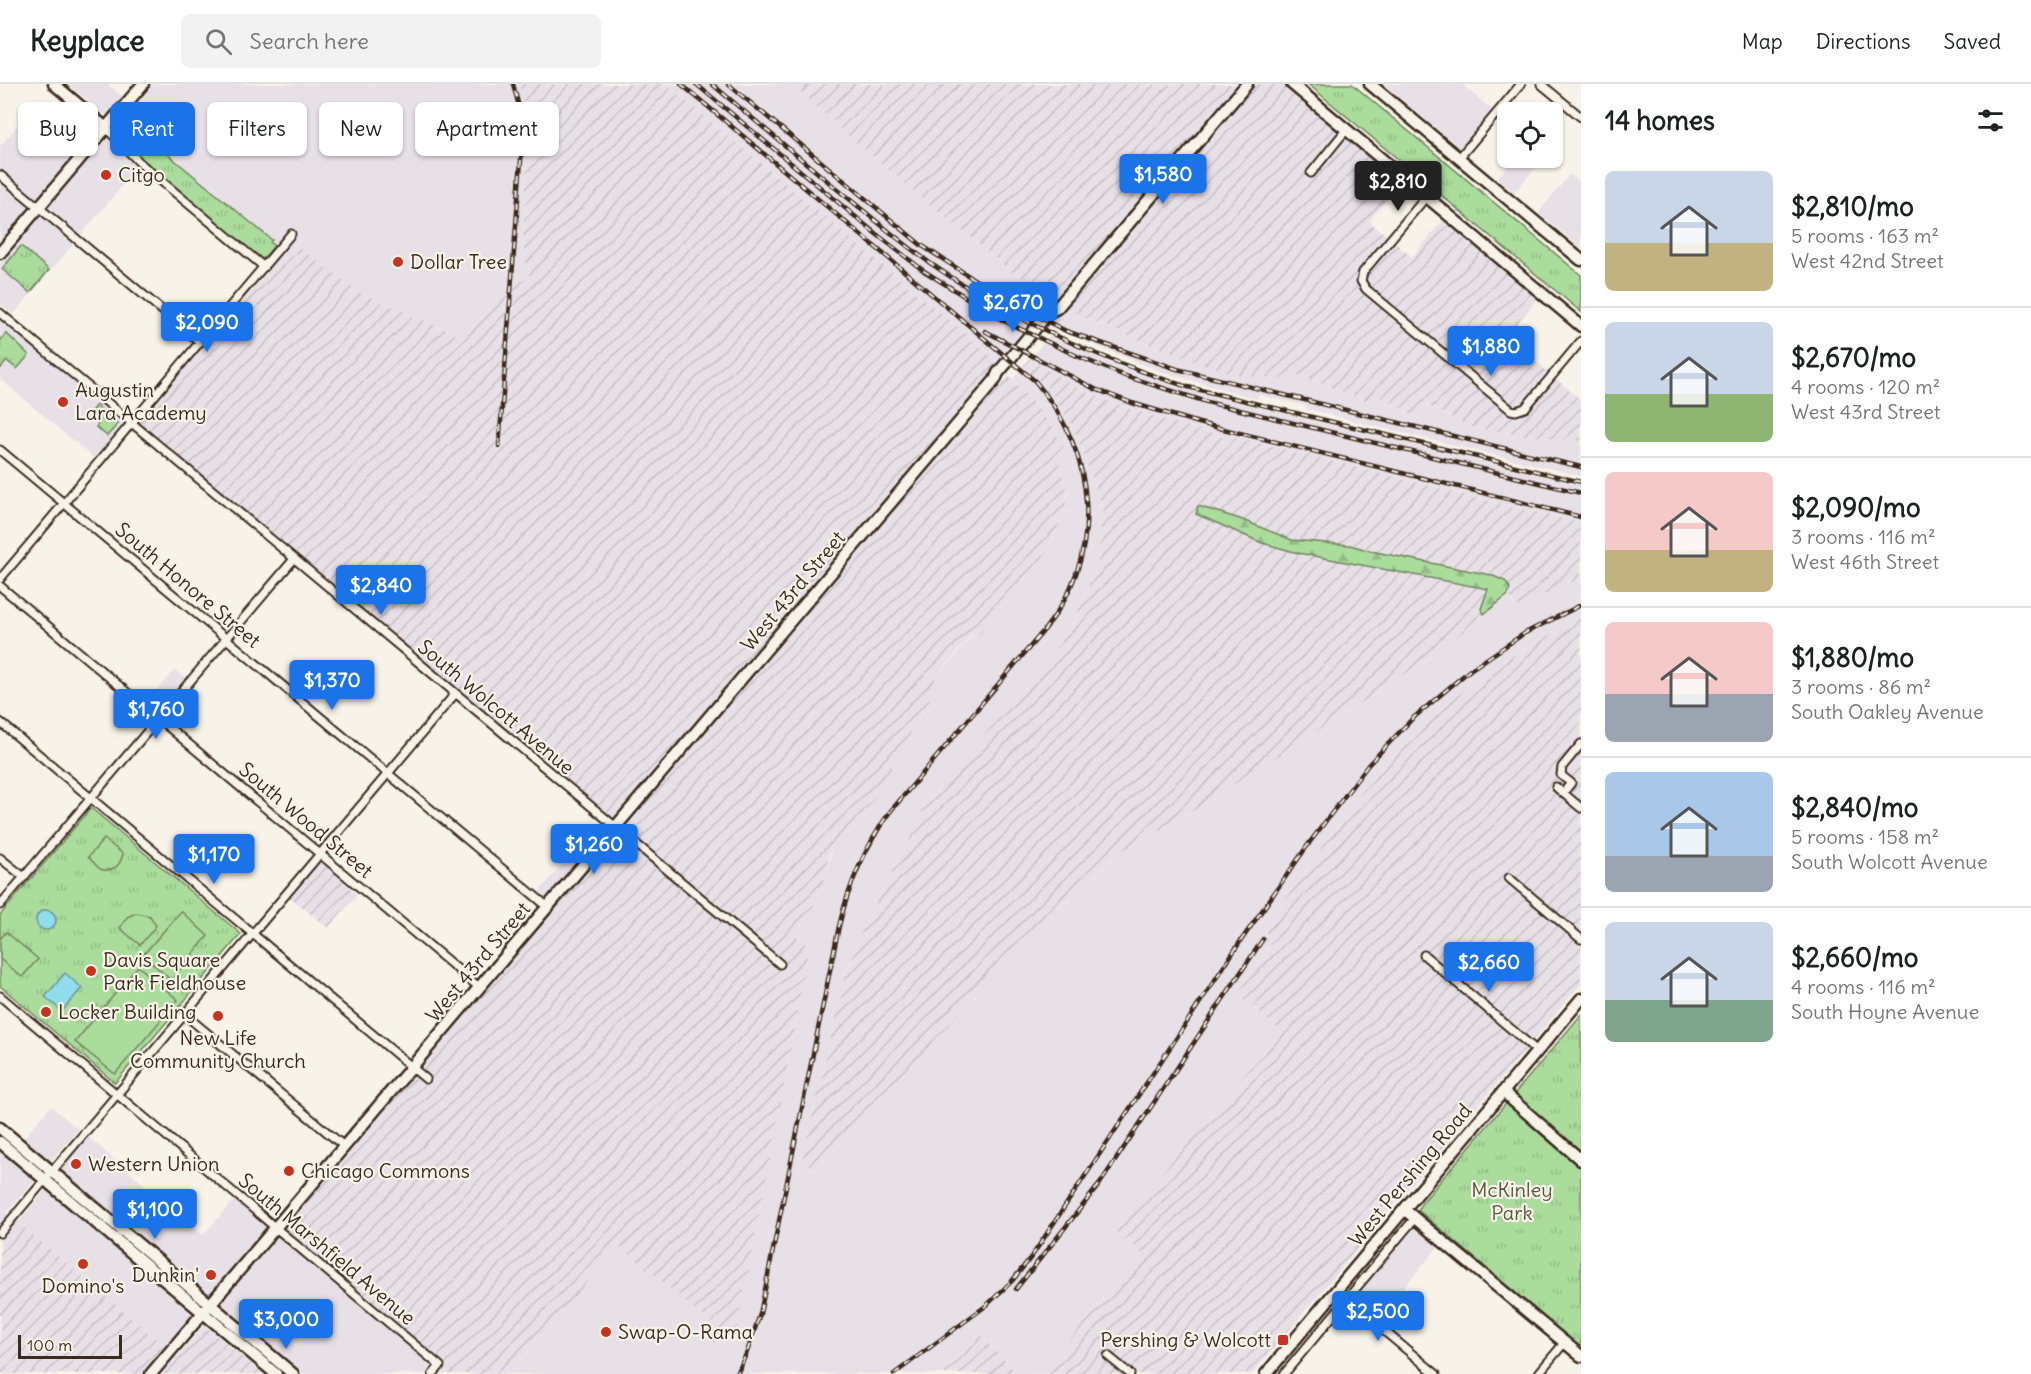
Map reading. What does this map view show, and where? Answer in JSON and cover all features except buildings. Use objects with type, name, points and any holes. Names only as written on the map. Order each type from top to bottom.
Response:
[{"type":"street","points":[[54,84],[106,128],[141,164],[264,267]]},
{"type":"street","points":[[0,253],[143,84]]},
{"type":"street","name":"West 43rd Street","points":[[151,1374],[995,380],[1003,377],[1054,317],[1057,308],[1247,84]]},
{"type":"street","points":[[1292,84],[1581,326]]},
{"type":"street","points":[[1370,84],[1581,260]]},
{"type":"street","points":[[1460,158],[1521,84]]},
{"type":"street","points":[[1541,84],[1581,117]]},
{"type":"street","points":[[1311,173],[1347,130]]},
{"type":"street","points":[[0,175],[200,342]]},
{"type":"street","points":[[1426,197],[1363,272],[1361,281],[1366,289],[1510,410],[1525,408],[1581,341]]},
{"type":"street","points":[[0,579],[291,234]]},
{"type":"street","name":"South Wolcott Avenue","points":[[0,313],[780,964]]},
{"type":"street","name":"South Honore Street","points":[[0,450],[548,907]]},
{"type":"street","points":[[0,905],[294,559]]},
{"type":"street","name":"South Wood Street","points":[[0,586],[480,988]]},
{"type":"street","points":[[0,1233],[455,694]]},
{"type":"street","points":[[0,722],[426,1078]]},
{"type":"street","points":[[1563,793],[1571,783],[1561,776],[1562,767],[1581,744]]},
{"type":"street","points":[[1556,787],[1581,808]]},
{"type":"street","points":[[0,858],[24,877]]},
{"type":"street","points":[[1509,878],[1581,939]]},
{"type":"street","points":[[1424,955],[1537,1051]]},
{"type":"street","name":"South Marshfield Avenue","points":[[0,996],[440,1366],[433,1374]]},
{"type":"street","name":"West Pershing Road","points":[[1269,1373],[1581,999]]},
{"type":"street","points":[[184,1014],[345,1147]]},
{"type":"street","points":[[1503,1092],[1581,1160]]},
{"type":"street","points":[[0,1128],[48,1175],[208,1309],[293,1374]]},
{"type":"street","points":[[0,1142],[48,1175]]},
{"type":"street","points":[[1405,1210],[1581,1356]]},
{"type":"street","name":"West Pershing Road","points":[[1284,1374],[1415,1218]]},
{"type":"street","points":[[1336,1291],[1436,1374]]},
{"type":"street","points":[[208,1309],[276,1374]]},
{"type":"street","points":[[1538,1374],[1564,1342]]},
{"type":"street","points":[[1108,1356],[1130,1374]]},
{"type":"shaded area","points":[[68,84],[107,84],[124,98],[121,102],[110,102],[108,117],[98,109],[98,102],[90,102]]},
{"type":"shaded area","points":[[153,84],[519,84],[523,102],[415,102],[415,156],[527,156],[523,233],[524,254],[530,278],[507,286],[465,338],[361,293],[292,244],[271,268],[138,156],[195,156],[195,102],[138,102]]},
{"type":"shaded area","points":[[519,84],[666,84],[984,349],[1000,366],[615,819],[138,423],[292,243],[361,293],[465,338],[507,286],[530,278],[524,254],[523,232],[527,156],[559,156],[559,102],[523,102]]},
{"type":"shaded area","points":[[666,84],[792,84],[856,143],[1013,273],[1055,294],[997,362]]},
{"type":"shaded area","points":[[792,84],[1239,84],[1059,297],[1013,273],[856,143]]},
{"type":"shaded area","points":[[1256,84],[1283,84],[1401,183],[1369,221],[1412,257],[1445,218],[1539,297],[1506,336],[1581,400],[1581,442],[1566,438],[1564,440],[1473,428],[1426,405],[1416,417],[1378,396],[1374,403],[1292,373],[1286,379],[1236,375],[1171,353],[1074,313],[1072,315],[1068,313],[1059,324],[1054,321]]},
{"type":"shaded area","points":[[1383,84],[1461,84],[1494,111],[1462,150]]},
{"type":"shaded area","points":[[18,125],[18,156],[75,156],[38,200],[0,168],[0,146]]},
{"type":"shaded area","points":[[108,137],[110,156],[128,156],[139,166],[81,235],[46,207],[91,156],[98,156],[98,148]]},
{"type":"shaded area","points":[[1506,168],[1535,168],[1514,193],[1497,178]]},
{"type":"shaded area","points":[[1570,174],[1581,183],[1581,248],[1538,213]]},
{"type":"shaded area","points":[[0,180],[31,207],[0,245]]},
{"type":"shaded area","points":[[41,214],[74,243],[13,315],[0,304],[0,262]]},
{"type":"shaded area","points":[[1068,313],[1074,313],[1171,353],[1292,373],[1374,403],[1378,396],[1416,417],[1425,405],[1473,428],[1564,440],[1566,438],[1581,442],[1581,476],[1369,425],[1307,409],[1306,406],[1259,395],[1257,399],[1162,372],[1054,329]]},
{"type":"shaded area","name":"Augustin Lara Academy","points":[[0,317],[126,424],[96,460],[0,379]]},
{"type":"shaded area","points":[[1049,336],[1115,365],[1192,391],[1581,485],[1581,523],[1239,437],[1224,437],[1127,408],[1080,389],[1029,359]]},
{"type":"shaded area","points":[[1029,359],[1080,389],[1127,408],[1224,437],[1239,437],[1581,523],[1581,578],[1516,607],[1508,595],[1434,655],[1182,818],[1118,853],[979,993],[882,1096],[816,1171],[802,1160],[844,978],[863,928],[900,856],[925,814],[920,810],[1043,667],[1071,628],[1098,563],[1102,505],[1073,427],[1047,387],[1023,366]]},
{"type":"shaded area","points":[[1023,366],[1047,387],[1073,427],[1102,505],[1098,563],[1071,628],[1043,667],[921,809],[926,814],[900,856],[863,928],[844,978],[802,1160],[816,1171],[882,1096],[979,993],[1118,853],[1182,818],[1434,655],[1508,595],[1515,607],[1581,578],[1581,618],[1502,662],[1454,698],[1409,738],[1374,776],[1332,832],[1265,929],[1270,947],[1237,994],[1281,1031],[1114,1230],[1142,1254],[1041,1374],[1017,1374],[980,1334],[942,1374],[509,1374],[618,1245],[734,1341],[779,1115],[809,946],[796,936],[811,912],[830,860],[831,845],[888,782],[884,779],[939,683],[935,680],[975,632],[978,635],[1040,562],[1050,546],[1064,512],[1068,493],[1057,453],[1054,428],[1013,379]]},
{"type":"shaded area","points":[[1009,375],[1054,428],[1063,447],[1057,453],[1068,493],[1064,512],[1050,546],[1040,562],[979,635],[974,632],[935,679],[939,683],[885,779],[888,783],[837,844],[831,845],[826,874],[811,912],[796,936],[809,946],[779,1115],[734,1342],[618,1245],[509,1374],[449,1374],[279,1235]]},
{"type":"shaded area","points":[[1581,618],[1581,984],[1252,1374],[1041,1374],[1142,1254],[1114,1230],[1281,1031],[1237,994],[1270,947],[1265,929],[1332,832],[1374,776],[1409,738],[1454,698],[1502,662]]},
{"type":"shaded area","points":[[175,670],[185,678],[158,710],[147,701]]},
{"type":"shaded area","points":[[569,856],[577,863],[548,898],[539,892]]},
{"type":"shaded area","points":[[321,861],[357,895],[328,928],[290,897]]},
{"type":"shaded area","points":[[51,1106],[78,1129],[50,1162],[23,1139]]},
{"type":"shaded area","points":[[87,1136],[203,1235],[235,1199],[269,1227],[211,1295],[59,1170]]},
{"type":"shaded area","points":[[0,1149],[36,1179],[7,1212],[0,1207]]},
{"type":"shaded area","points":[[46,1189],[193,1315],[165,1347],[18,1222]]},
{"type":"shaded area","points":[[0,1207],[177,1357],[204,1325],[264,1374],[0,1374]]},
{"type":"shaded area","points":[[1415,1227],[1439,1246],[1378,1318],[1353,1299]]},
{"type":"shaded area","points":[[279,1235],[449,1374],[304,1374],[221,1304]]},
{"type":"shaded area","points":[[980,1334],[1017,1374],[942,1374],[950,1366]]},
{"type":"green space","points":[[1308,84],[1352,84],[1581,275],[1581,312]]},
{"type":"green space","points":[[170,156],[272,240],[270,242],[274,246],[262,260],[139,157]]},
{"type":"green space","points":[[21,246],[49,270],[30,293],[2,269]]},
{"type":"green space","points":[[6,333],[29,355],[17,369],[7,361],[0,369],[0,341]]},
{"type":"green space","points":[[96,405],[118,424],[107,436],[96,427],[98,424],[88,415]]},
{"type":"green space","points":[[1198,506],[1240,519],[1292,540],[1350,545],[1491,575],[1505,581],[1510,588],[1508,595],[1484,614],[1481,609],[1488,589],[1298,553],[1262,543],[1196,514]]},
{"type":"green space","points":[[91,808],[241,934],[115,1083],[0,986],[0,915]]},
{"type":"green space","points":[[104,839],[123,854],[118,865],[109,870],[100,869],[88,857]]},
{"type":"green space","points":[[181,911],[208,936],[171,980],[143,955]]},
{"type":"green space","points":[[136,913],[150,916],[156,926],[140,945],[120,928],[127,917]]},
{"type":"green space","points":[[6,932],[38,959],[22,977],[0,959],[0,939]]},
{"type":"green space","points":[[138,966],[178,1000],[115,1074],[75,1042]]},
{"type":"green space","name":"McKinley Park","points":[[1581,1015],[1581,1348],[1418,1210]]},
{"type":"water","points":[[46,910],[53,913],[56,920],[53,927],[46,930],[39,927],[36,920],[39,913]]},
{"type":"water","points":[[65,973],[82,988],[62,1011],[45,997]]},
{"type":"railway","points":[[499,446],[522,147],[522,118],[513,84]]},
{"type":"railway","points":[[681,84],[1035,381],[1056,409],[1071,440],[1081,471],[1086,503],[1085,536],[1078,568],[1065,599],[1045,629],[889,813],[872,840],[853,881],[839,926],[760,1314],[737,1374]]},
{"type":"railway","points":[[696,84],[924,271],[1004,321],[1077,356],[1125,376],[1207,402],[1581,493]]},
{"type":"railway","points":[[712,84],[837,189],[930,263],[991,302],[1054,335],[1120,363],[1188,387],[1581,482]]},
{"type":"railway","points":[[728,84],[921,245],[1006,300],[1066,331],[1177,369],[1581,467]]},
{"type":"railway","points":[[985,331],[1095,389],[1132,403],[1199,423],[1581,517]]},
{"type":"railway","points":[[894,1374],[987,1305],[1012,1281],[1032,1256],[1240,942],[1310,842],[1368,765],[1412,719],[1470,670],[1525,633],[1581,605]]},
{"type":"railway","points":[[1016,1289],[1099,1185],[1263,939]]},
{"type":"place","name":"Citgo","points":[[106,175]]},
{"type":"place","name":"Dollar Tree","points":[[398,262]]},
{"type":"place","name":"Augustin Lara Academy","points":[[63,402]]},
{"type":"place","name":"Davis Square Park Fieldhouse","points":[[91,971]]},
{"type":"place","name":"Locker Building","points":[[46,1012]]},
{"type":"place","name":"New Life Community Church","points":[[218,1016]]},
{"type":"place","name":"Western Union","points":[[76,1164]]},
{"type":"place","name":"Chicago Commons","points":[[289,1171]]},
{"type":"place","name":"Domino's","points":[[83,1264]]},
{"type":"place","name":"Dunkin'","points":[[211,1275]]},
{"type":"place","name":"Swap-O-Rama","points":[[606,1332]]},
{"type":"place","name":"Pershing & Wolcott","points":[[1283,1340]]}]
